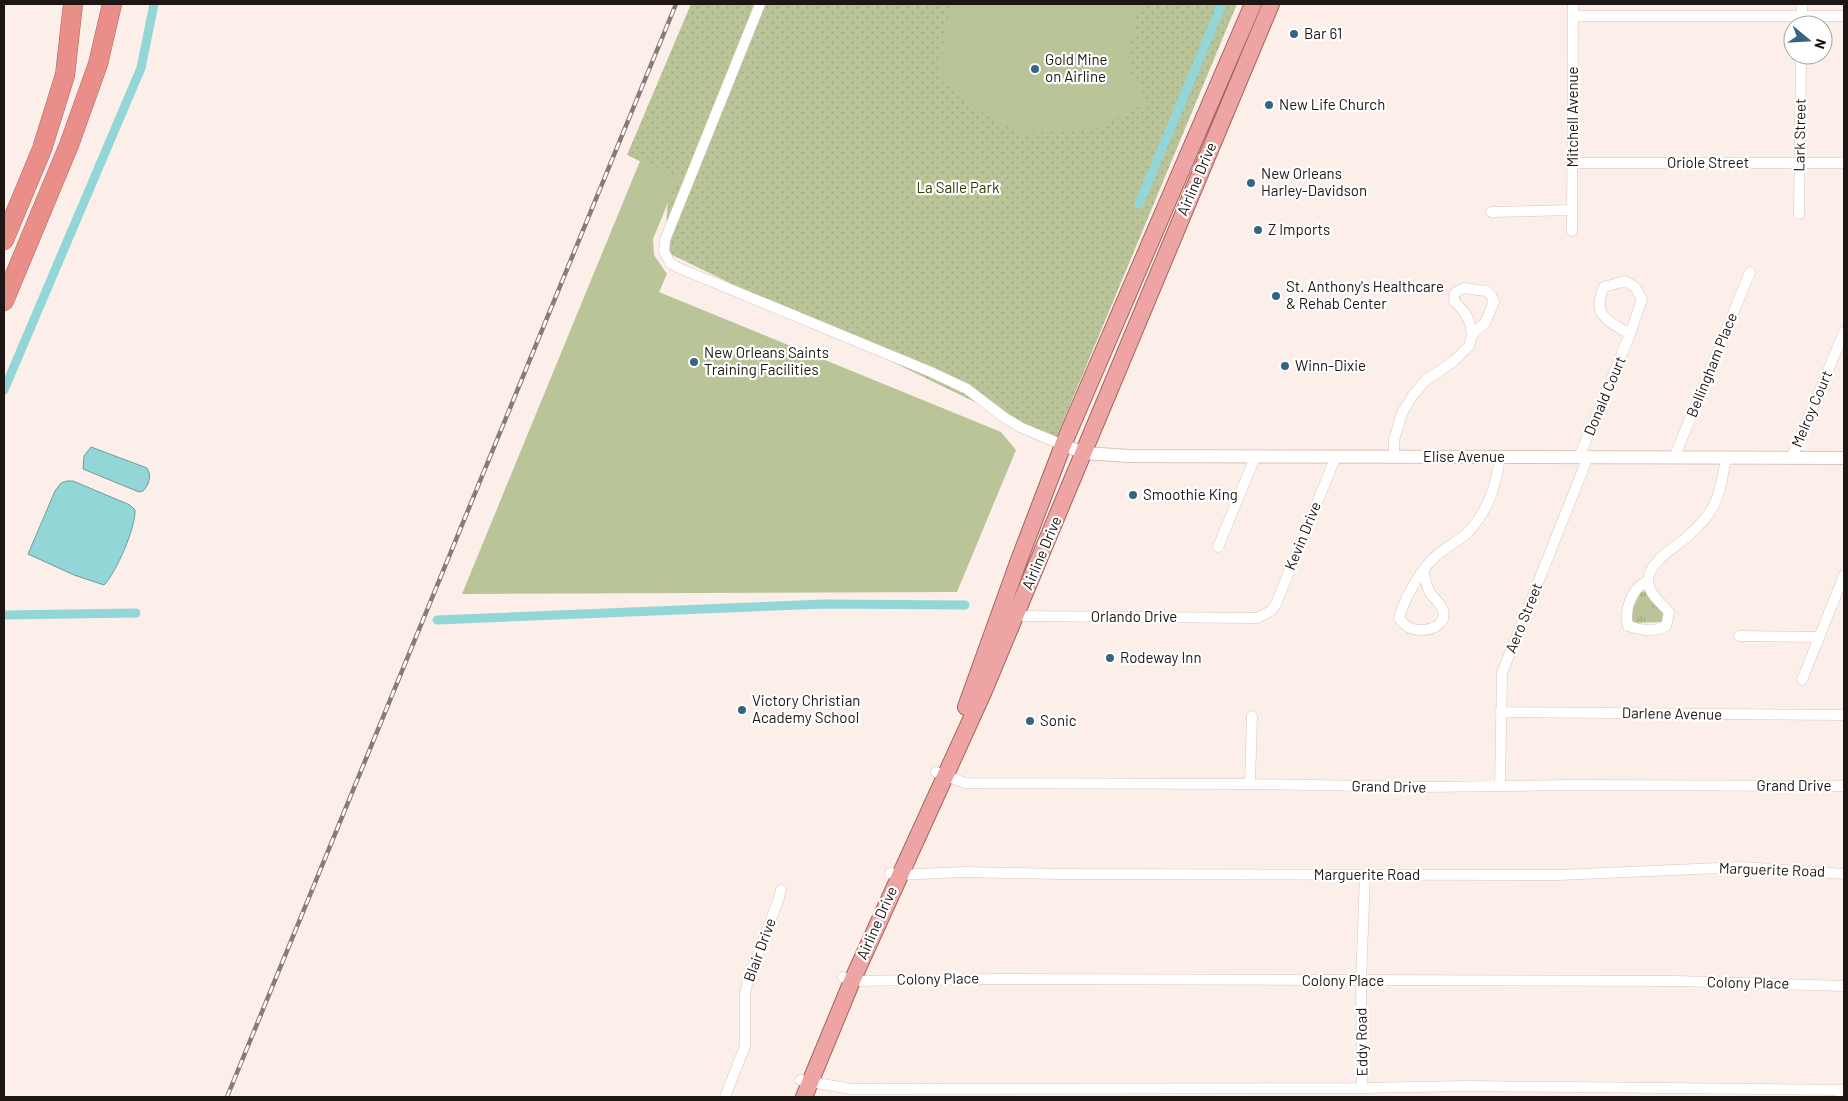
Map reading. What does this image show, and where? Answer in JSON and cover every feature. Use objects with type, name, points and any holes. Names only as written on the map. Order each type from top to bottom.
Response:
[{"type":"highway","points":[[4,240],[42,149],[64,75],[73,4]]},
{"type":"highway","points":[[4,301],[69,145],[98,64],[112,4]]},
{"type":"highway","name":"Airline Drive","points":[[940,774],[1063,445],[1253,4]]},
{"type":"highway","name":"Airline Drive","points":[[793,1097],[805,1086],[847,979],[894,874],[940,774],[983,693],[1271,4]]},
{"type":"highway","points":[[1154,235],[1170,243]]},
{"type":"street","points":[[760,4],[665,240],[664,252],[670,263],[967,389],[1005,418],[1022,428],[1063,445]]},
{"type":"street","name":"Mitchell Avenue","points":[[1572,231],[1573,4]]},
{"type":"street","points":[[1573,16],[1783,20]]},
{"type":"street","name":"Lark Street","points":[[1799,214],[1801,65]]},
{"type":"street","name":"Oriole Street","points":[[1572,163],[1844,164]]},
{"type":"street","points":[[1491,212],[1572,210]]},
{"type":"street","name":"Bellingham Place","points":[[1674,458],[1750,272]]},
{"type":"street","name":"Donald Court","points":[[1583,457],[1630,334],[1642,299],[1635,287],[1625,281],[1604,287],[1598,300],[1601,314],[1611,323],[1630,334]]},
{"type":"street","points":[[1394,457],[1394,440],[1402,413],[1413,395],[1426,380],[1454,361],[1468,346],[1472,335],[1485,323],[1494,302],[1491,295],[1486,291],[1462,288],[1455,293],[1454,301],[1465,312],[1470,322],[1472,335]]},
{"type":"street","name":"Melroy Court","points":[[1791,459],[1844,332]]},
{"type":"street","name":"Elise Avenue","points":[[1063,445],[1084,453],[1129,456],[1844,458]]},
{"type":"street","points":[[1218,546],[1256,456]]},
{"type":"street","name":"Kevin Drive","points":[[1268,613],[1276,604],[1336,456]]},
{"type":"street","points":[[1424,572],[1430,593],[1442,608],[1443,617],[1441,623],[1434,628],[1412,629],[1404,626],[1399,618],[1403,603],[1424,572],[1435,556],[1469,532],[1485,511],[1493,494],[1500,457]]},
{"type":"street","name":"Aero Street","points":[[1500,786],[1502,673],[1583,457]]},
{"type":"street","points":[[1648,581],[1640,584],[1630,601],[1626,616],[1628,626],[1641,630],[1657,631],[1666,626],[1669,612],[1651,592],[1648,581],[1649,574],[1657,562],[1704,520],[1713,506],[1721,485],[1726,458]]},
{"type":"street","points":[[1802,680],[1844,575]]},
{"type":"street","name":"Orlando Drive","points":[[998,615],[1257,618],[1268,613]]},
{"type":"street","points":[[1739,636],[1819,636]]},
{"type":"street","name":"Darlene Avenue","points":[[1500,712],[1844,715]]},
{"type":"street","points":[[1250,784],[1252,716]]},
{"type":"street","name":"Grand Drive","points":[[940,774],[965,782],[1423,787],[1572,784],[1844,786]]},
{"type":"street","name":"Marguerite Road","points":[[894,874],[962,872],[1365,876],[1558,875],[1742,867],[1844,874]]},
{"type":"street","name":"Eddy Road","points":[[1362,1088],[1361,981],[1365,876]]},
{"type":"street","name":"Blair Drive","points":[[725,1097],[745,1046],[745,994],[748,980],[781,890]]},
{"type":"street","name":"Colony Place","points":[[847,979],[1675,982],[1844,986]]},
{"type":"street","points":[[805,1086],[851,1089],[1466,1086],[1844,1090]]},
{"type":"green space","name":"La Salle Park","points":[[691,4],[1237,4],[1055,441],[664,251],[670,176],[627,155]]},
{"type":"green space","name":"Gold Mine on Airline","points":[[943,4],[1139,4],[1127,63],[1147,102],[1092,131],[1018,133],[976,109],[941,81],[939,74],[950,7]]},
{"type":"green space","name":"New Orleans Saints Training Facilities","points":[[640,161],[679,176],[653,239],[654,255],[667,274],[659,292],[1001,432],[1016,450],[957,592],[462,594]]},
{"type":"green space","points":[[1641,592],[1647,592],[1664,614],[1662,622],[1635,623],[1631,619],[1631,611]]},
{"type":"water","points":[[91,447],[147,468],[150,477],[145,489],[139,492],[83,469],[84,456]]},
{"type":"water","points":[[73,481],[130,505],[135,510],[132,527],[124,549],[114,571],[104,585],[74,575],[28,554],[55,491],[61,483]]},
{"type":"waterway","points":[[4,390],[141,68],[154,4]]},
{"type":"waterway","points":[[1139,204],[1222,4]]},
{"type":"waterway","points":[[437,620],[825,604],[965,605]]},
{"type":"waterway","points":[[4,615],[136,613]]},
{"type":"railway","points":[[227,1097],[676,4]]},
{"type":"place","name":"Bar 61","points":[[1294,34]]},
{"type":"place","name":"Gold Mine on Airline","points":[[1035,69]]},
{"type":"place","name":"New Life Church","points":[[1269,105]]},
{"type":"place","name":"New Orleans Harley-Davidson","points":[[1251,183]]},
{"type":"place","name":"Z Imports","points":[[1258,230]]},
{"type":"place","name":"St. Anthony's Healthcare & Rehab Center","points":[[1276,296]]},
{"type":"place","name":"New Orleans Saints Training Facilities","points":[[694,362]]},
{"type":"place","name":"Winn-Dixie","points":[[1285,366]]},
{"type":"place","name":"Smoothie King","points":[[1133,495]]},
{"type":"place","name":"Rodeway Inn","points":[[1110,658]]},
{"type":"place","name":"Victory Christian Academy School","points":[[742,710]]},
{"type":"place","name":"Sonic","points":[[1030,721]]}]
